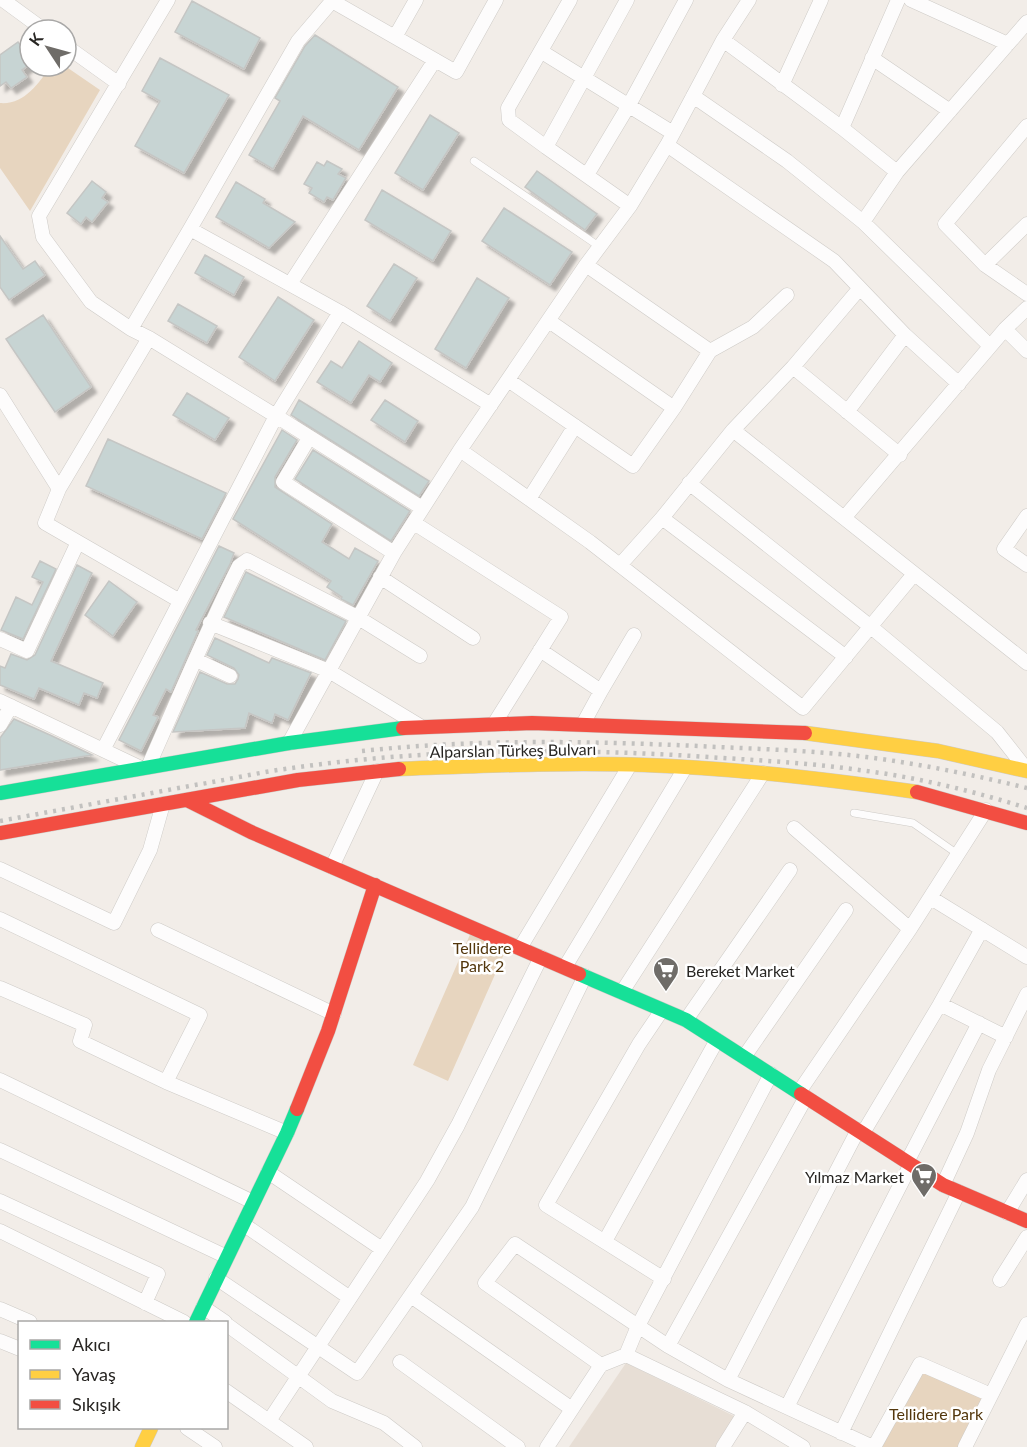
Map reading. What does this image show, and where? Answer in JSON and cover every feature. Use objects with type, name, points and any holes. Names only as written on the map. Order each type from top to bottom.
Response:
[{"type":"main road","name":"Alparslan Türkeş Bulvarı","points":[[0,793],[289,743],[391,729],[532,723],[800,733],[938,751],[1027,770]]},
{"type":"main road","name":"Alparslan Türkeş Bulvarı","points":[[0,833],[298,780],[377,771],[536,764],[630,765],[804,776],[925,793],[1027,823]]},
{"type":"main road","points":[[187,800],[251,832],[686,1020],[943,1185],[1027,1221]]},
{"type":"main road","points":[[197,1321],[287,1133],[334,1014],[375,885]]},
{"type":"main road","points":[[142,1447],[151,1429]]},
{"type":"street","points":[[3,0],[28,18]]},
{"type":"street","points":[[168,0],[39,216],[43,237],[91,302],[422,508]]},
{"type":"street","points":[[395,37],[416,0]]},
{"type":"street","points":[[131,329],[297,41],[332,1],[456,72],[496,0]]},
{"type":"street","points":[[570,0],[508,108],[509,120],[630,206]]},
{"type":"street","points":[[546,147],[627,0]]},
{"type":"street","points":[[586,174],[629,105],[686,0]]},
{"type":"street","points":[[289,743],[394,553],[460,450],[586,266],[630,206],[670,139],[723,40],[749,0]]},
{"type":"street","points":[[782,85],[821,0]]},
{"type":"street","points":[[842,128],[898,0]]},
{"type":"street","points":[[911,0],[1008,44]]},
{"type":"street","points":[[863,222],[897,172],[1027,22]]},
{"type":"street","points":[[723,40],[842,128],[897,172]]},
{"type":"street","points":[[542,52],[629,105],[670,139],[834,261],[905,335],[959,384]]},
{"type":"street","points":[[78,55],[119,84]]},
{"type":"street","points":[[872,58],[950,111]]},
{"type":"street","points":[[290,284],[435,60]]},
{"type":"street","points":[[693,96],[788,162],[863,222],[990,346]]},
{"type":"street","points":[[1027,126],[945,224],[985,265],[1027,294]]},
{"type":"street","points":[[985,265],[1027,224]]},
{"type":"street","points":[[190,230],[340,312],[491,405]]},
{"type":"street","points":[[586,266],[710,351]]},
{"type":"street","points":[[620,565],[662,518],[733,430],[793,367],[860,288]]},
{"type":"street","points":[[508,380],[633,466],[710,351],[753,327],[787,295]]},
{"type":"street","points":[[844,518],[990,346],[1027,308]]},
{"type":"street","points":[[103,750],[276,416],[340,312]]},
{"type":"street","points":[[549,321],[674,408]]},
{"type":"street","points":[[1005,329],[1027,351]]},
{"type":"street","points":[[847,412],[905,335]]},
{"type":"street","points":[[150,338],[59,489],[45,523],[180,601]]},
{"type":"street","points":[[793,367],[900,454]]},
{"type":"street","points":[[0,395],[59,489]]},
{"type":"street","points":[[529,498],[575,426]]},
{"type":"street","points":[[733,430],[1027,663]]},
{"type":"street","points":[[309,438],[283,482],[394,553]]},
{"type":"street","points":[[460,450],[620,565],[803,708]]},
{"type":"street","points":[[689,483],[871,627],[997,732],[1027,770]]},
{"type":"street","points":[[1027,516],[1004,549],[1027,565]]},
{"type":"street","points":[[662,518],[846,657]]},
{"type":"street","points":[[414,523],[561,617],[494,724]]},
{"type":"street","points":[[0,639],[27,651],[78,542]]},
{"type":"street","points":[[0,725],[5,704],[146,768],[196,660],[210,623],[239,566],[247,560],[357,617],[420,656]]},
{"type":"street","points":[[800,733],[803,708],[914,574]]},
{"type":"street","points":[[380,577],[473,638]]},
{"type":"street","points":[[210,623],[329,670],[421,727]]},
{"type":"street","points":[[583,724],[634,635]]},
{"type":"street","points":[[540,650],[600,691]]},
{"type":"street","points":[[196,660],[230,676]]},
{"type":"street","points":[[520,948],[630,765]]},
{"type":"street","points":[[565,967],[685,768]]},
{"type":"street","points":[[332,867],[377,771]]},
{"type":"street","points":[[622,992],[763,773]]},
{"type":"street","points":[[0,869],[114,923],[150,850],[163,804]]},
{"type":"street","points":[[668,1346],[802,1095],[986,810]]},
{"type":"street","points":[[794,828],[910,929]]},
{"type":"street","points":[[686,1020],[790,870]]},
{"type":"street","points":[[931,898],[1027,957]]},
{"type":"street","points":[[744,1057],[846,910]]},
{"type":"street","points":[[0,919],[200,1015],[166,1082]]},
{"type":"street","points":[[728,1380],[860,1132],[940,1004],[982,929]]},
{"type":"street","points":[[158,930],[334,1014]]},
{"type":"street","points":[[269,1421],[427,1181],[459,1125],[541,957]]},
{"type":"street","points":[[216,1278],[357,1373],[472,1207],[585,976]]},
{"type":"street","points":[[0,988],[86,1025],[80,1041],[166,1082],[287,1133]]},
{"type":"street","points":[[943,1185],[967,1133],[989,1070],[1027,994]]},
{"type":"street","points":[[940,1004],[1006,1036]]},
{"type":"street","points":[[662,1010],[639,1044],[546,1204],[664,1279]]},
{"type":"street","points":[[787,1407],[979,1023]]},
{"type":"street","points":[[605,1242],[717,1040]]},
{"type":"street","points":[[547,1447],[602,1365],[626,1355],[638,1326],[771,1074]]},
{"type":"street","points":[[0,1080],[253,1202]]},
{"type":"street","points":[[0,1150],[227,1257]]},
{"type":"street","points":[[268,1172],[382,1249]]},
{"type":"street","points":[[1007,1213],[1027,1180]]},
{"type":"street","points":[[841,1433],[959,1192]]},
{"type":"street","points":[[0,1201],[158,1274],[145,1303]]},
{"type":"street","points":[[243,1224],[350,1298]]},
{"type":"street","points":[[0,1232],[180,1321]]},
{"type":"street","points":[[1000,1280],[1027,1237]]},
{"type":"street","points":[[602,1365],[485,1283],[515,1244],[668,1346],[728,1380],[874,1447],[920,1364],[991,1395]]},
{"type":"street","points":[[411,1296],[572,1408]]},
{"type":"street","points":[[203,1307],[223,1321]]},
{"type":"street","points":[[0,1309],[26,1321]]},
{"type":"street","points":[[228,1324],[332,1401],[384,1423],[415,1447]]},
{"type":"street","points":[[965,1447],[1027,1324]]},
{"type":"street","points":[[0,1341],[18,1348]]},
{"type":"street","points":[[626,1355],[745,1412],[803,1447]]},
{"type":"street","points":[[400,1362],[518,1447]]},
{"type":"street","points":[[228,1392],[306,1447]]},
{"type":"street","points":[[723,1447],[745,1412]]},
{"type":"street","points":[[188,1429],[215,1447]]},
{"type":"lane","points":[[474,161],[600,247]]},
{"type":"lane","points":[[854,813],[913,823],[959,855]]},
{"type":"shaded area","points":[[626,1363],[734,1416],[716,1447],[569,1447]]},
{"type":"green space","points":[[78,75],[100,90],[30,211],[0,168],[0,103],[16,101],[41,78],[78,78]]},
{"type":"green space","name":"Tellidere Park 2","points":[[472,930],[508,945],[448,1081],[413,1065]]},
{"type":"green space","name":"Tellidere Park","points":[[922,1370],[986,1397],[961,1447],[878,1447]]},
{"type":"building","points":[[192,1],[260,38],[244,69],[175,32]]},
{"type":"building","points":[[315,35],[398,87],[359,150],[303,116],[273,169],[249,155],[280,101],[275,98],[305,46]]},
{"type":"building","points":[[18,42],[18,78],[26,78],[11,88],[6,82],[0,86],[0,55]]},
{"type":"building","points":[[160,58],[229,95],[184,173],[135,146],[160,101],[142,91]]},
{"type":"building","points":[[430,115],[459,133],[423,190],[395,173]]},
{"type":"building","points":[[327,161],[342,169],[338,174],[346,178],[333,200],[327,197],[324,202],[309,193],[312,188],[304,184],[317,162],[324,166]]},
{"type":"building","points":[[537,171],[597,214],[585,230],[525,187]]},
{"type":"building","points":[[92,181],[106,192],[102,198],[108,202],[92,222],[86,217],[81,224],[67,213]]},
{"type":"building","points":[[236,182],[265,199],[263,203],[295,222],[269,248],[216,217]]},
{"type":"building","points":[[382,190],[451,231],[433,261],[365,220]]},
{"type":"building","points":[[504,208],[572,252],[550,285],[482,241]]},
{"type":"building","points":[[0,236],[23,269],[35,261],[45,275],[9,300],[0,287]]},
{"type":"building","points":[[205,255],[244,277],[234,295],[195,273]]},
{"type":"building","points":[[394,264],[417,278],[390,321],[367,306]]},
{"type":"building","points":[[477,278],[509,298],[466,368],[435,349]]},
{"type":"building","points":[[278,297],[314,320],[275,381],[239,357]]},
{"type":"building","points":[[178,304],[217,326],[207,343],[168,321]]},
{"type":"building","points":[[43,315],[91,387],[55,412],[6,339]]},
{"type":"building","points":[[359,341],[392,363],[380,382],[369,375],[351,403],[317,382],[331,361],[342,368]]},
{"type":"building","points":[[187,393],[229,418],[215,440],[173,415]]},
{"type":"building","points":[[299,400],[429,481],[419,496],[291,415]]},
{"type":"building","points":[[385,400],[418,421],[405,442],[371,420]]},
{"type":"building","points":[[282,430],[297,440],[275,477],[275,487],[332,524],[322,542],[349,559],[355,548],[378,561],[353,605],[341,599],[342,597],[327,587],[331,581],[233,519]]},
{"type":"building","points":[[108,439],[226,493],[202,539],[86,486]]},
{"type":"building","points":[[313,450],[410,511],[391,541],[295,479]]},
{"type":"building","points":[[219,546],[234,553],[230,564],[196,630],[198,631],[171,692],[166,689],[153,715],[158,717],[141,751],[119,740]]},
{"type":"building","points":[[40,561],[56,569],[23,639],[1,630],[16,597],[32,605],[43,582],[32,577]]},
{"type":"building","points":[[77,565],[92,573],[51,661],[103,683],[97,698],[84,693],[79,705],[39,688],[34,699],[0,685],[0,666],[5,668],[11,654],[27,660],[35,655]]},
{"type":"building","points":[[246,572],[346,621],[325,660],[224,617]]},
{"type":"building","points":[[109,581],[137,602],[113,636],[85,615]]},
{"type":"building","points":[[215,638],[269,663],[272,658],[311,673],[288,720],[275,714],[272,723],[249,713],[245,728],[173,732],[200,672],[227,684],[235,684],[238,679],[239,675],[234,668],[207,655]]},
{"type":"building","points":[[14,719],[92,755],[0,770],[0,738]]},
{"type":"railway","points":[[362,751],[446,744],[530,742],[656,744],[782,750],[907,763],[1027,788]]},
{"type":"railway","points":[[0,821],[280,770],[342,762],[442,754],[543,751],[643,753],[818,765],[923,781],[965,790],[1027,808]]},
{"type":"traffic: fast","points":[[0,793],[289,743],[403,728]]},
{"type":"traffic: fast","points":[[579,974],[686,1020],[801,1094]]},
{"type":"traffic: fast","points":[[196,1321],[297,1109]]},
{"type":"traffic: slow","points":[[805,733],[938,751],[1027,771]]},
{"type":"traffic: slow","points":[[399,769],[553,764],[679,766],[781,775],[917,792]]},
{"type":"traffic: slow","points":[[142,1447],[151,1429]]},
{"type":"traffic: jam","points":[[403,728],[532,723],[805,733]]},
{"type":"traffic: jam","points":[[0,833],[298,780],[399,769]]},
{"type":"traffic: jam","points":[[917,792],[1027,823]]},
{"type":"traffic: jam","points":[[187,800],[251,832],[579,974]]},
{"type":"traffic: jam","points":[[297,1109],[328,1031],[375,885]]},
{"type":"traffic: jam","points":[[801,1094],[943,1185],[1027,1221]]},
{"type":"place","name":"Bereket Market","points":[[666,993]]},
{"type":"place","name":"Yılmaz Market","points":[[924,1199]]}]
